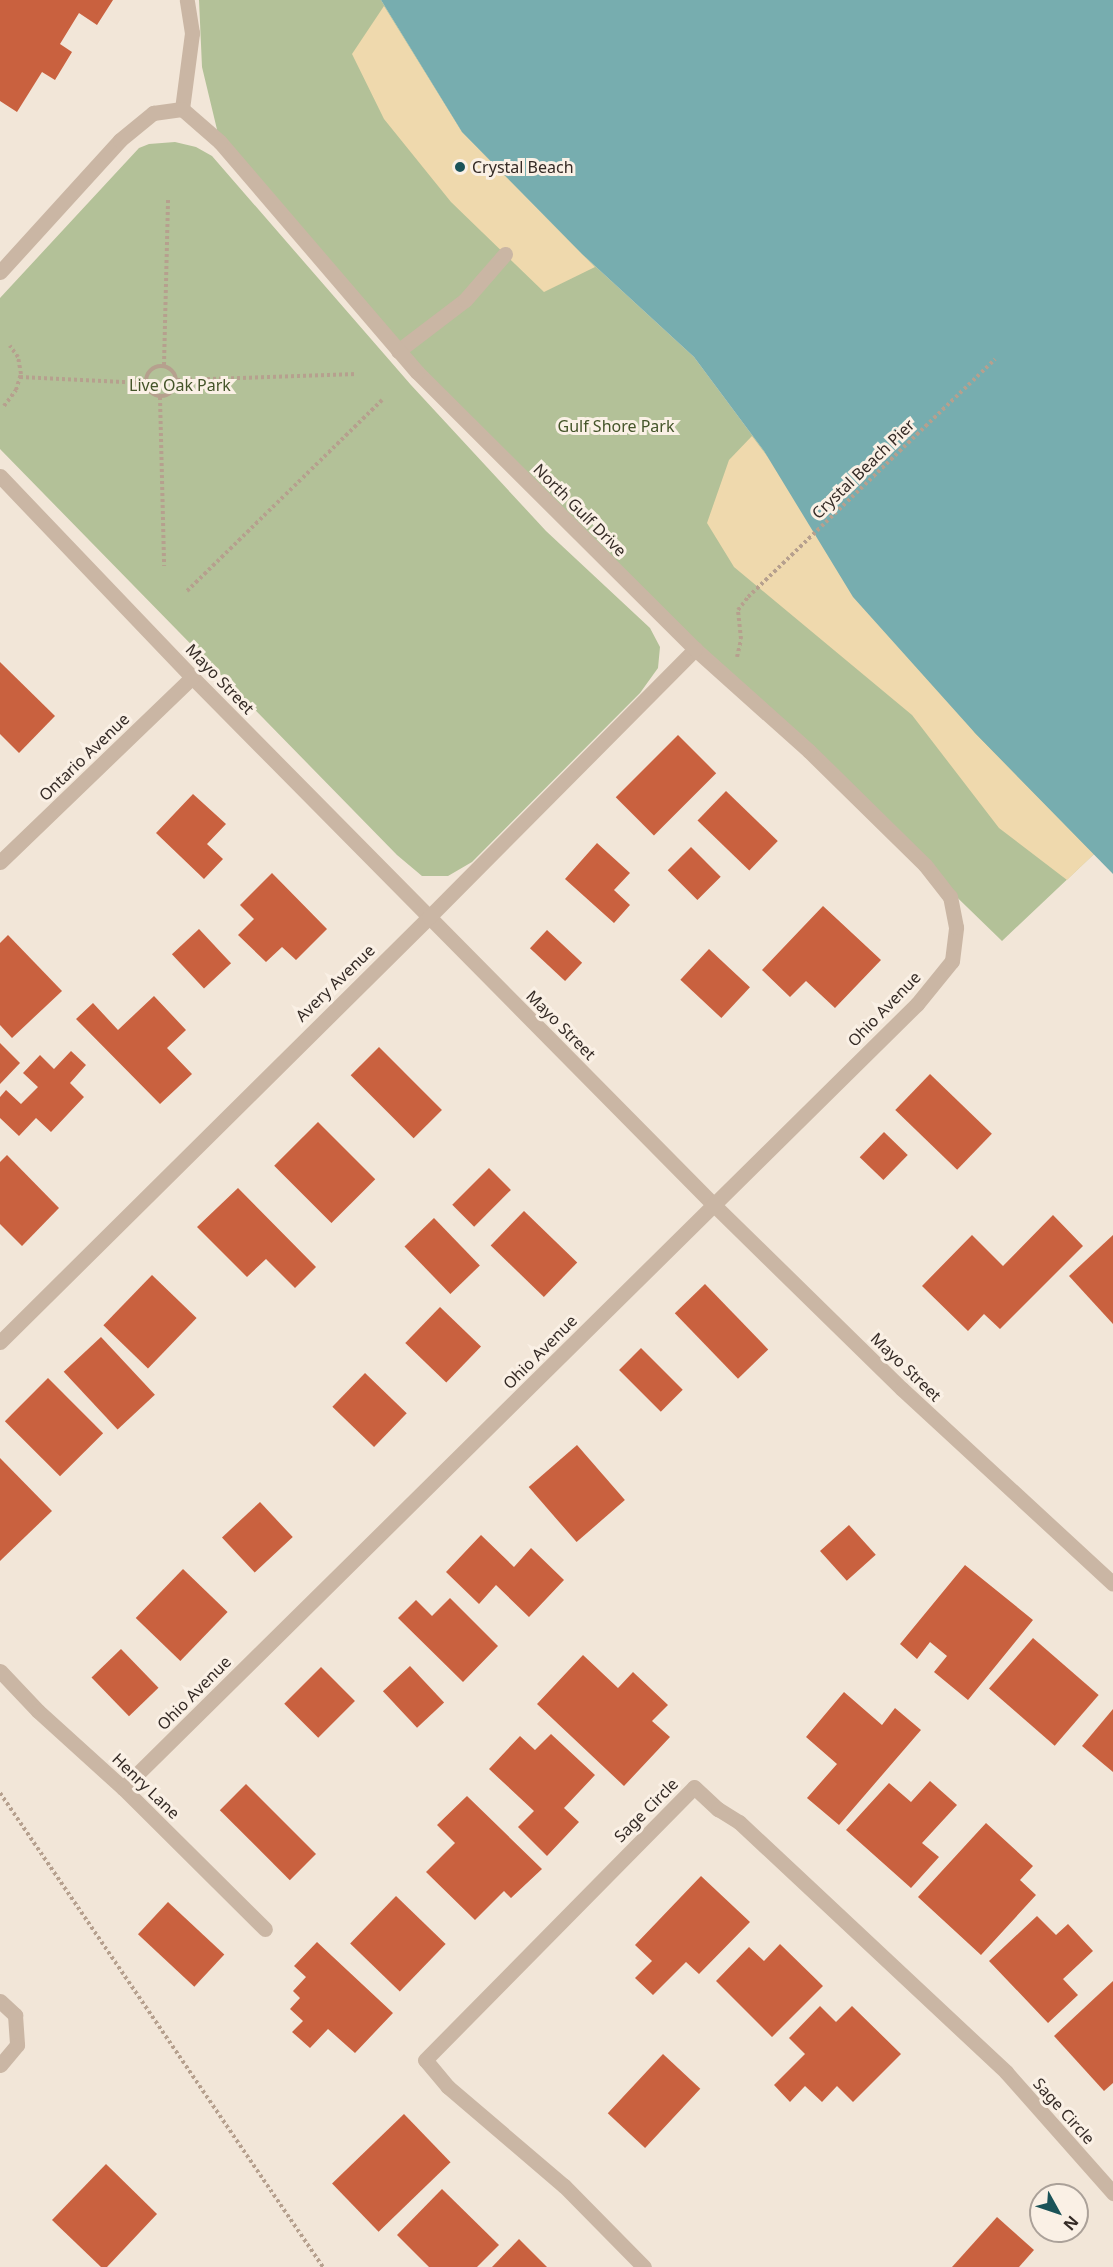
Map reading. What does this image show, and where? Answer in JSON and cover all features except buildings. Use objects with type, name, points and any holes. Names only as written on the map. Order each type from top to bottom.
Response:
[{"type":"street","points":[[0,272],[120,140],[153,113],[182,109],[192,33],[187,0]]},
{"type":"street","name":"North Gulf Drive","points":[[182,109],[220,142],[417,372],[694,650],[809,751],[925,865],[950,897],[956,927]]},
{"type":"street","points":[[399,351],[465,300],[505,255]]},
{"type":"street","name":"Mayo Street","points":[[0,476],[192,677],[714,1205],[902,1389],[1113,1584]]},
{"type":"street","name":"Avery Avenue","points":[[0,1342],[429,917],[694,650]]},
{"type":"street","name":"Ontario Avenue","points":[[0,862],[192,677]]},
{"type":"street","name":"Ohio Avenue","points":[[123,1788],[917,1004],[952,961],[956,927]]},
{"type":"street","name":"Henry Lane","points":[[0,1671],[38,1711],[123,1788],[265,1929]]},
{"type":"street","name":"Sage Circle","points":[[644,2267],[564,2186],[448,2086],[425,2060],[694,1787],[718,1809],[739,1822],[1006,2072],[1113,2193]]},
{"type":"street","points":[[0,2001],[15,2015],[17,2045],[0,2065]]},
{"type":"path","points":[[164,365],[168,198]]},
{"type":"path","points":[[4,406],[16,390],[20,377],[18,357],[10,346]]},
{"type":"path","name":"Crystal Beach Pier","points":[[726,677],[737,659],[741,639],[738,610],[748,597],[995,359]]},
{"type":"path","points":[[164,365],[171,370],[177,380]]},
{"type":"path","points":[[144,383],[150,372],[164,365]]},
{"type":"path","points":[[177,380],[357,375]]},
{"type":"path","points":[[20,377],[144,383]]},
{"type":"path","points":[[144,383],[150,393],[160,397],[171,392],[177,380]]},
{"type":"path","points":[[160,397],[164,566]]},
{"type":"path","points":[[187,591],[382,400]]},
{"type":"path","points":[[0,1793],[323,2267]]},
{"type":"green space","name":"Gulf Shore Park","points":[[199,0],[381,0],[462,132],[582,254],[694,357],[764,451],[853,597],[1094,854],[1002,941],[417,373],[220,142],[202,67]]},
{"type":"green space","name":"Live Oak Park","points":[[175,142],[196,147],[212,156],[411,385],[546,531],[650,628],[660,647],[658,668],[640,693],[472,862],[448,876],[422,876],[397,855],[0,449],[0,298],[139,148],[149,144]]},
{"type":"sand","name":"Crystal Beach","points":[[384,6],[462,132],[595,267],[544,292],[451,202],[384,119],[352,54]]},
{"type":"sand","points":[[752,436],[975,733],[1094,854],[1067,880],[999,828],[912,715],[734,567],[707,523],[729,460]]},
{"type":"water","points":[[381,0],[1113,0],[1113,874],[975,733],[853,597],[764,451],[694,357],[582,254],[462,132]]},
{"type":"place","name":"Crystal Beach","points":[[460,167]]}]
